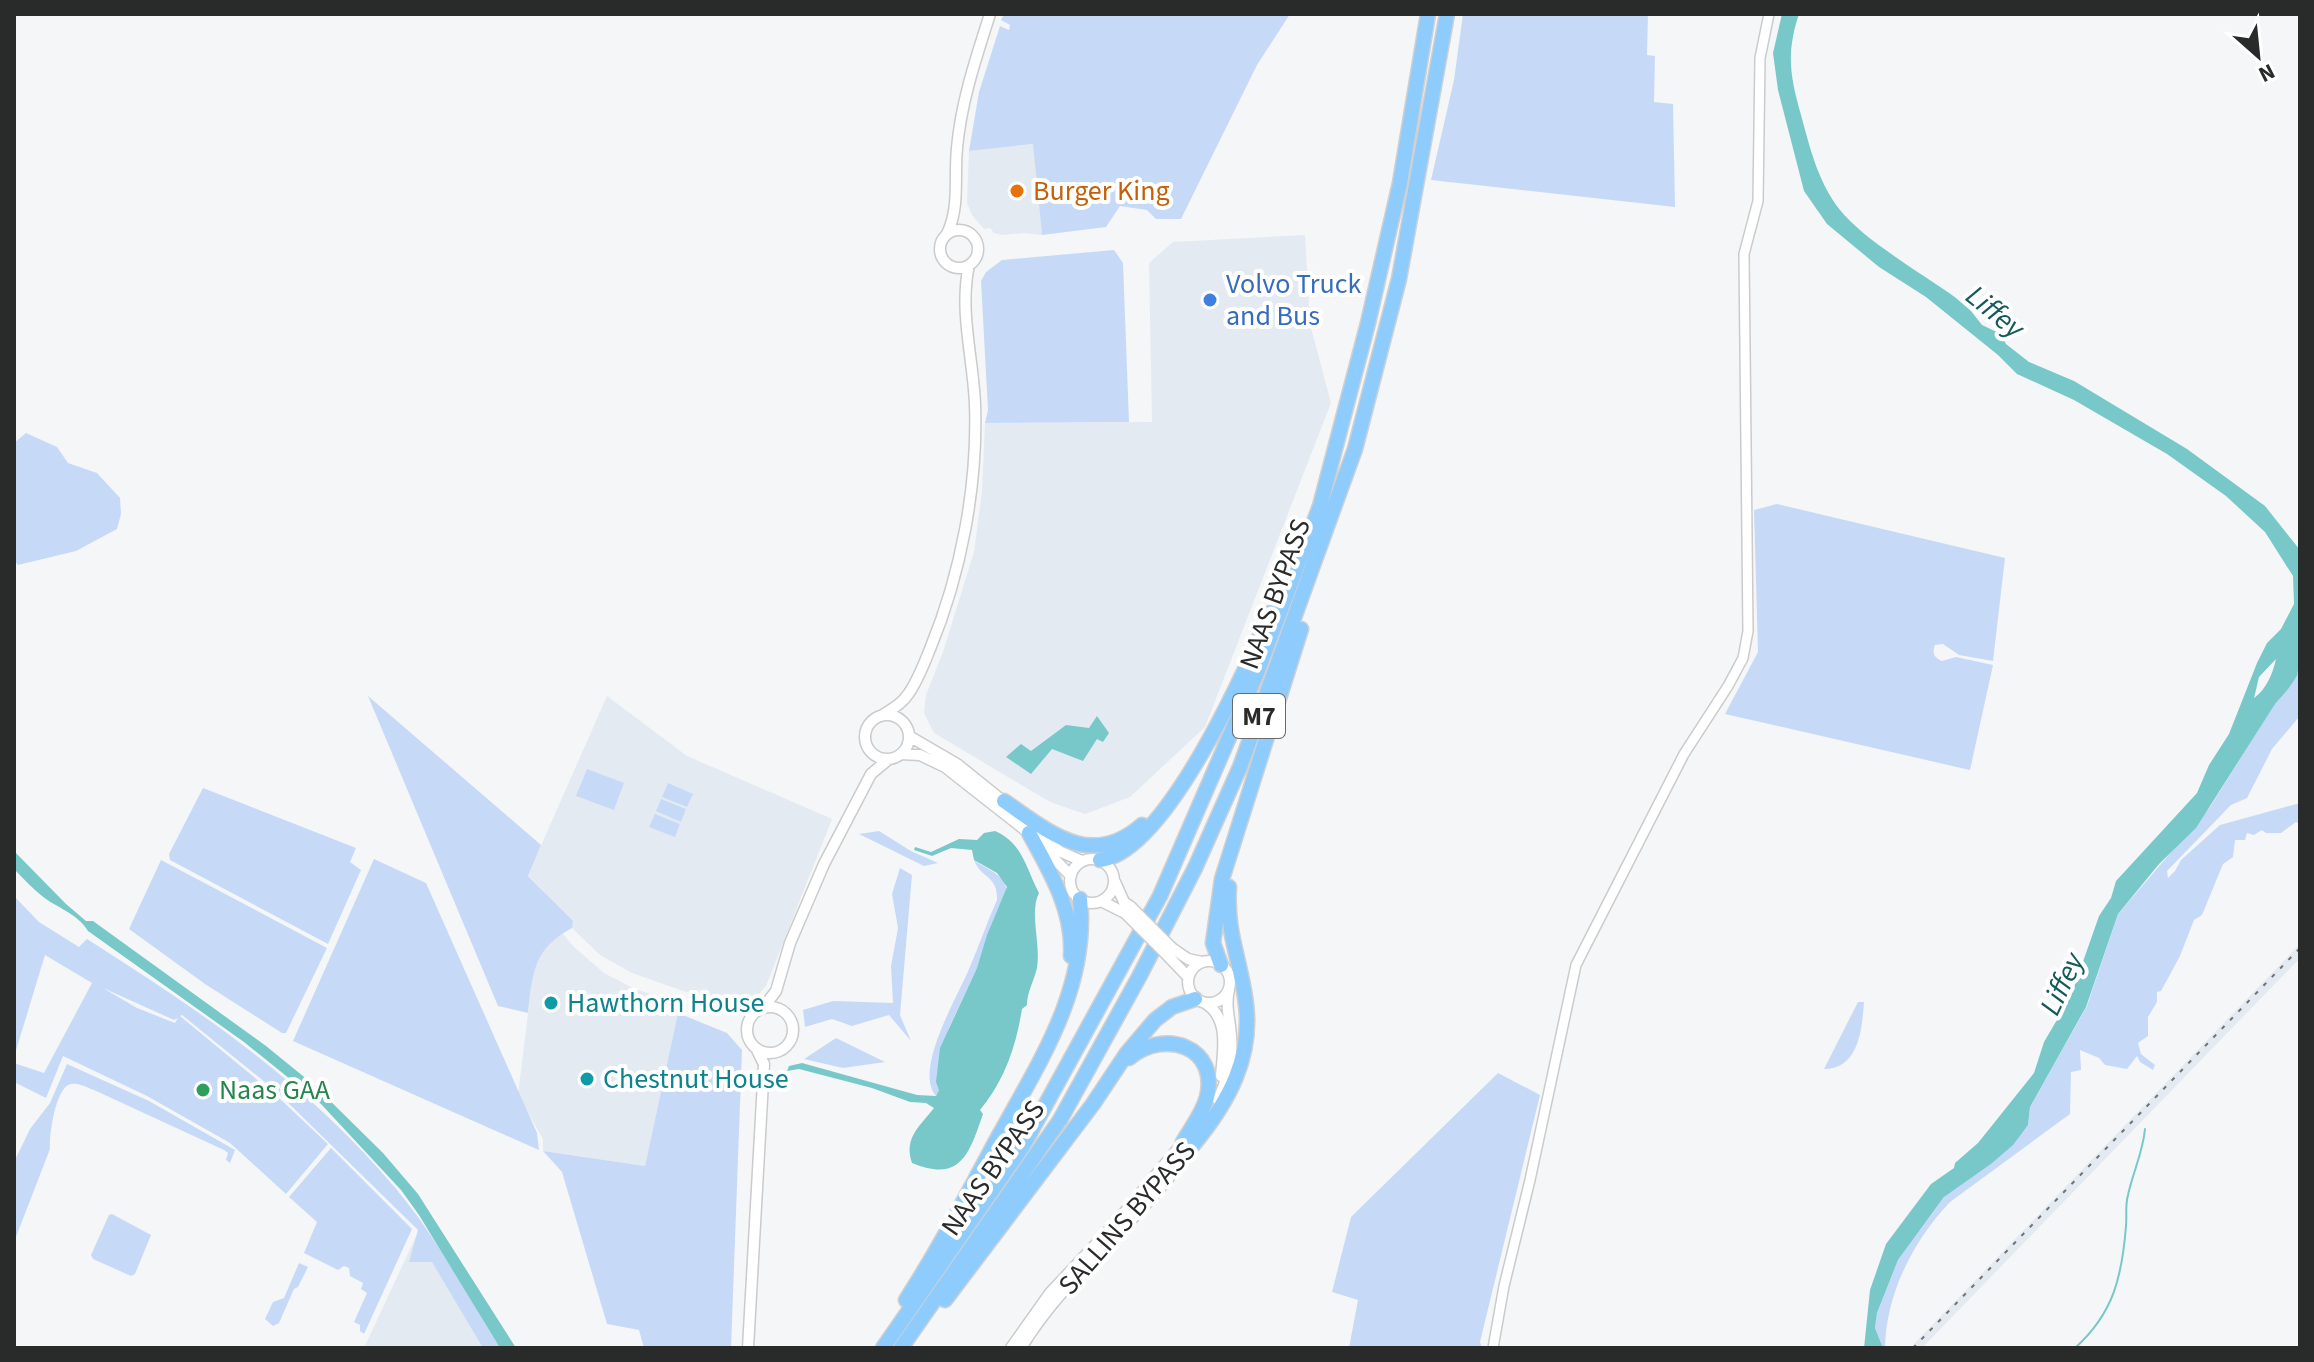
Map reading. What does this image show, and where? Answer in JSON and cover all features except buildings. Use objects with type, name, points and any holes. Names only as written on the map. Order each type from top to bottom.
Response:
[{"type":"highway","name":"NAAS BYPASS","points":[[883,1348],[1023,1146],[1160,896],[1257,673],[1320,506],[1368,323],[1400,183],[1428,14]]},
{"type":"highway","name":"NAAS BYPASS","points":[[901,1348],[1060,1120],[1195,868],[1240,767],[1355,449],[1399,279],[1447,14]]},
{"type":"highway","name":"M7","points":[[1100,860],[1110,859],[1135,842],[1173,800],[1249,663],[1282,586],[1343,411]]},
{"type":"highway","name":"M7","points":[[1221,965],[1213,943],[1222,879],[1309,600],[1327,528]]},
{"type":"highway","name":"M7","points":[[1004,801],[1057,837],[1072,844],[1091,846],[1116,842],[1128,836],[1183,783]]},
{"type":"highway","points":[[1029,833],[1069,916],[1071,952],[1067,1000]]},
{"type":"highway","name":"M7","points":[[1188,1144],[1227,1100],[1244,1053],[1246,999],[1229,928],[1234,839]]},
{"type":"highway","points":[[876,1348],[953,1221],[1059,1026],[1075,975],[1081,939],[1080,899]]},
{"type":"highway","points":[[909,1348],[1127,1053],[1155,1020],[1172,1007],[1200,1001]]},
{"type":"highway","points":[[1110,1078],[1139,1049],[1154,1043],[1170,1041],[1194,1052],[1207,1073],[1207,1096],[1188,1144]]},
{"type":"main road","points":[[963,290],[940,250],[955,212],[957,148],[967,88],[990,14]]},
{"type":"main road","points":[[955,212],[964,231]]},
{"type":"main road","points":[[871,774],[871,752],[865,734],[871,722],[898,706],[909,693],[939,628],[956,569],[967,513],[975,405],[963,290],[969,265],[976,257],[978,247],[974,237],[964,231],[947,234]]},
{"type":"main road","points":[[949,265],[969,265]]},
{"type":"main road","points":[[901,754],[909,736],[905,724],[909,693]]},
{"type":"main road","points":[[881,716],[894,716],[905,724]]},
{"type":"main road","points":[[909,736],[957,764],[1059,851],[1082,861],[1100,860],[1109,866],[1128,910],[1170,952],[1188,977],[1188,989],[1200,1001],[1220,1001],[1229,990],[1230,979],[1221,965],[1196,962],[1170,952]]},
{"type":"main road","points":[[871,752],[889,759]]},
{"type":"main road","points":[[748,1348],[764,1064],[749,1039],[748,1027],[754,1014],[776,991],[790,943],[818,877],[871,774],[889,759],[901,754],[920,755],[945,767],[1029,833],[1071,876],[1072,889],[1080,899],[1101,901],[1128,910]]},
{"type":"main road","points":[[1071,876],[1082,861]]},
{"type":"main road","points":[[1101,901],[1111,892],[1114,880]]},
{"type":"main road","points":[[1188,977],[1196,966],[1204,962]]},
{"type":"main road","name":"SALLINS BYPASS","points":[[1011,1348],[1050,1293],[1188,1144],[1217,1101],[1227,1074],[1231,1048],[1226,1002],[1229,990]]},
{"type":"main road","points":[[764,1064],[773,1052],[789,1043],[793,1031],[790,1019],[777,1002],[776,991]]},
{"type":"main road","name":"SALLINS BYPASS","points":[[1021,1348],[1048,1309],[1166,1180],[1206,1112],[1221,1076],[1222,1022],[1214,1009],[1200,1001]]},
{"type":"main road","points":[[763,1008],[781,1010]]},
{"type":"main road","points":[[756,1048],[773,1052]]},
{"type":"street","points":[[1493,1348],[1576,965],[1684,754],[1743,658],[1748,631],[1744,254],[1758,201],[1760,58],[1769,14]]},
{"type":"shaded area","points":[[1004,14],[1290,14],[1257,65],[1181,219],[1156,219],[1147,210],[1120,206],[1106,227],[1042,235],[1033,144],[969,151],[979,92],[1000,26],[1009,30],[1010,25],[1001,20]]},
{"type":"shaded area","points":[[1463,14],[1648,14],[1647,55],[1655,56],[1654,102],[1673,104],[1675,207],[1431,180],[1454,80]]},
{"type":"shaded area","points":[[1782,14],[1799,14],[1791,53],[1797,101],[1820,176],[1832,199],[1851,222],[1956,298],[1982,325],[2001,334],[2006,344],[2029,362],[2074,381],[2187,449],[2265,506],[2300,550],[2300,660],[2297,676],[2275,704],[2196,828],[2159,864],[2118,914],[2086,1007],[2030,1107],[2028,1125],[2013,1145],[1991,1164],[1944,1197],[1898,1260],[1877,1313],[1875,1328],[1883,1348],[1864,1348],[1870,1290],[1886,1244],[1931,1184],[1954,1168],[1955,1163],[1978,1143],[2034,1073],[2044,1042],[2071,996],[2099,916],[2111,898],[2116,881],[2197,793],[2209,765],[2229,734],[2267,643],[2281,629],[2294,604],[2293,576],[2265,532],[2226,496],[2167,454],[2074,400],[2017,374],[1926,297],[1879,267],[1827,224],[1804,191],[1778,90],[1773,53]],"holes":[[[2276,659],[2265,686],[2254,698],[2259,677]]]},
{"type":"shaded area","points":[[1034,144],[1042,235],[1002,235],[990,228],[984,229],[967,203],[969,151]]},
{"type":"shaded area","points":[[1305,235],[1310,324],[1331,403],[1205,727],[1130,797],[1085,814],[1050,802],[934,733],[924,713],[926,695],[943,652],[974,552],[982,491],[985,423],[1152,422],[1149,263],[1173,242]]},
{"type":"shaded area","points":[[1114,250],[1123,263],[1129,422],[985,423],[988,410],[981,281],[986,272],[1002,260]]},
{"type":"shaded area","points":[[26,433],[57,447],[68,463],[97,473],[120,498],[121,514],[117,529],[76,551],[18,565],[14,560],[14,443]]},
{"type":"shaded area","points":[[1777,504],[2005,558],[1993,661],[1959,655],[1943,644],[1934,648],[1934,655],[1942,661],[1956,657],[1993,665],[1970,770],[1725,714],[1758,652],[1754,510]]},
{"type":"shaded area","points":[[2300,660],[2299,717],[2272,749],[2247,798],[2231,805],[2167,871],[2168,878],[2181,860],[2220,825],[2300,803],[2300,824],[2296,822],[2281,833],[2262,830],[2254,835],[2247,833],[2245,840],[2235,840],[2233,857],[2223,864],[2202,915],[2194,920],[2180,956],[2161,991],[2157,992],[2157,1002],[2148,1017],[2148,1036],[2138,1043],[2141,1054],[2155,1065],[2153,1070],[2140,1062],[2137,1056],[2127,1069],[2105,1065],[2099,1058],[2080,1050],[2081,1070],[2071,1072],[2070,1114],[1950,1202],[1924,1234],[1896,1288],[1883,1348],[1875,1328],[1877,1313],[1898,1260],[1945,1196],[1991,1164],[2028,1125],[2030,1107],[2087,1006],[2118,914],[2210,807],[2275,703],[2297,676]]},
{"type":"shaded area","points":[[368,696],[541,845],[528,876],[573,921],[572,928],[549,944],[537,963],[528,1013],[498,1006]]},
{"type":"shaded area","points":[[607,696],[687,756],[832,819],[766,986],[750,1004],[723,1004],[689,993],[632,973],[600,955],[572,928],[572,921],[528,875]]},
{"type":"shaded area","points":[[1097,716],[1109,733],[1103,742],[1097,739],[1083,761],[1052,749],[1031,774],[1006,757],[1021,744],[1031,751],[1066,725],[1089,728]]},
{"type":"shaded area","points":[[587,769],[624,783],[614,810],[576,796]]},
{"type":"shaded area","points":[[668,783],[693,794],[687,807],[662,797]]},
{"type":"shaded area","points":[[203,788],[356,848],[350,862],[361,870],[328,944],[170,860],[169,854]]},
{"type":"shaded area","points":[[661,799],[686,809],[681,822],[656,811]]},
{"type":"shaded area","points":[[655,814],[680,824],[675,837],[649,827]]},
{"type":"shaded area","points":[[879,831],[938,863],[924,866],[859,834]]},
{"type":"shaded area","points":[[995,831],[1018,850],[1039,893],[1035,909],[1037,968],[1008,1063],[980,1110],[983,1114],[973,1141],[961,1161],[952,1167],[929,1168],[912,1163],[910,1146],[915,1132],[934,1108],[926,1103],[910,1102],[872,1088],[799,1069],[787,1071],[789,1066],[802,1063],[917,1095],[936,1096],[939,1090],[936,1082],[940,1048],[977,968],[1007,887],[997,873],[974,860],[972,850],[951,848],[932,856],[914,850],[915,847],[931,852],[959,839],[977,840],[984,833]]},
{"type":"shaded area","points":[[14,851],[86,921],[93,921],[266,1046],[314,1085],[383,1153],[418,1194],[516,1348],[500,1348],[401,1190],[321,1104],[244,1042],[88,931],[73,915],[42,896],[14,869]]},
{"type":"shaded area","points":[[374,859],[426,883],[537,1133],[539,1150],[293,1041]]},
{"type":"shaded area","points":[[161,860],[327,948],[286,1033],[205,984],[129,929]]},
{"type":"shaded area","points":[[974,860],[999,876],[1007,891],[949,1028],[936,1096],[930,1084],[933,1052],[997,900],[995,886]]},
{"type":"shaded area","points":[[900,868],[912,875],[900,1015],[911,1041],[889,1015],[852,1026],[832,1019],[805,1027],[803,1010],[833,1001],[893,1003],[891,966],[898,928],[892,894]]},
{"type":"shaded area","points":[[14,896],[39,922],[79,947],[87,939],[172,994],[252,1052],[328,1117],[412,1208],[500,1348],[483,1348],[432,1262],[409,1262],[418,1230],[277,1092],[182,1015],[328,1144],[286,1194],[230,1143],[147,1096],[63,1056],[46,1098],[14,1082],[14,1063],[44,1073],[92,983],[45,955],[14,1057]],"holes":[[[103,988],[174,1020],[178,1018],[175,1023],[137,1008]]]},
{"type":"shaded area","points":[[562,933],[604,973],[635,989],[676,1002],[678,1013],[645,1166],[543,1151],[543,1139],[518,1095],[533,973],[538,957]]},
{"type":"shaded area","points":[[2300,944],[2300,958],[1922,1348],[1910,1348]]},
{"type":"shaded area","points":[[1858,1002],[1864,1002],[1862,1024],[1852,1055],[1836,1067],[1824,1069]]},
{"type":"shaded area","points":[[678,1013],[727,1033],[742,1050],[731,1348],[644,1348],[639,1330],[607,1324],[562,1172],[543,1151],[645,1166]]},
{"type":"shaded area","points":[[836,1038],[885,1062],[843,1068],[804,1059]]},
{"type":"shaded area","points":[[67,1064],[149,1101],[235,1150],[230,1163],[224,1150],[94,1090],[78,1084],[68,1085],[56,1105],[50,1149],[14,1242],[14,1162],[30,1129],[50,1103]]},
{"type":"shaded area","points":[[1498,1073],[1540,1095],[1480,1342],[1482,1348],[1349,1348],[1358,1300],[1332,1292],[1351,1217]]},
{"type":"shaded area","points":[[331,1148],[412,1229],[364,1334],[360,1331],[360,1325],[354,1322],[367,1293],[361,1289],[363,1283],[350,1276],[349,1268],[344,1266],[338,1270],[304,1253],[317,1222],[289,1197]]},
{"type":"shaded area","points":[[112,1214],[151,1235],[135,1274],[131,1276],[93,1259],[91,1255]]},
{"type":"shaded area","points":[[417,1234],[490,1348],[364,1348]]},
{"type":"shaded area","points":[[299,1263],[308,1267],[279,1323],[273,1326],[265,1319],[273,1302],[284,1298]]},
{"type":"waterway","points":[[2075,1348],[2099,1321],[2114,1293],[2122,1261],[2127,1199],[2145,1129]]},
{"type":"railway","points":[[1913,1348],[2300,948]]},
{"type":"place","name":"Burger King","points":[[1017,191]]},
{"type":"place","name":"Volvo Truck and Bus","points":[[1210,300]]},
{"type":"place","name":"Hawthorn House","points":[[551,1003]]},
{"type":"place","name":"Chestnut House","points":[[587,1079]]},
{"type":"place","name":"Naas GAA","points":[[203,1090]]},
{"type":"water label","name":"Liffey","points":[[1995,312]]},
{"type":"water label","name":"Liffey","points":[[2062,984]]}]
